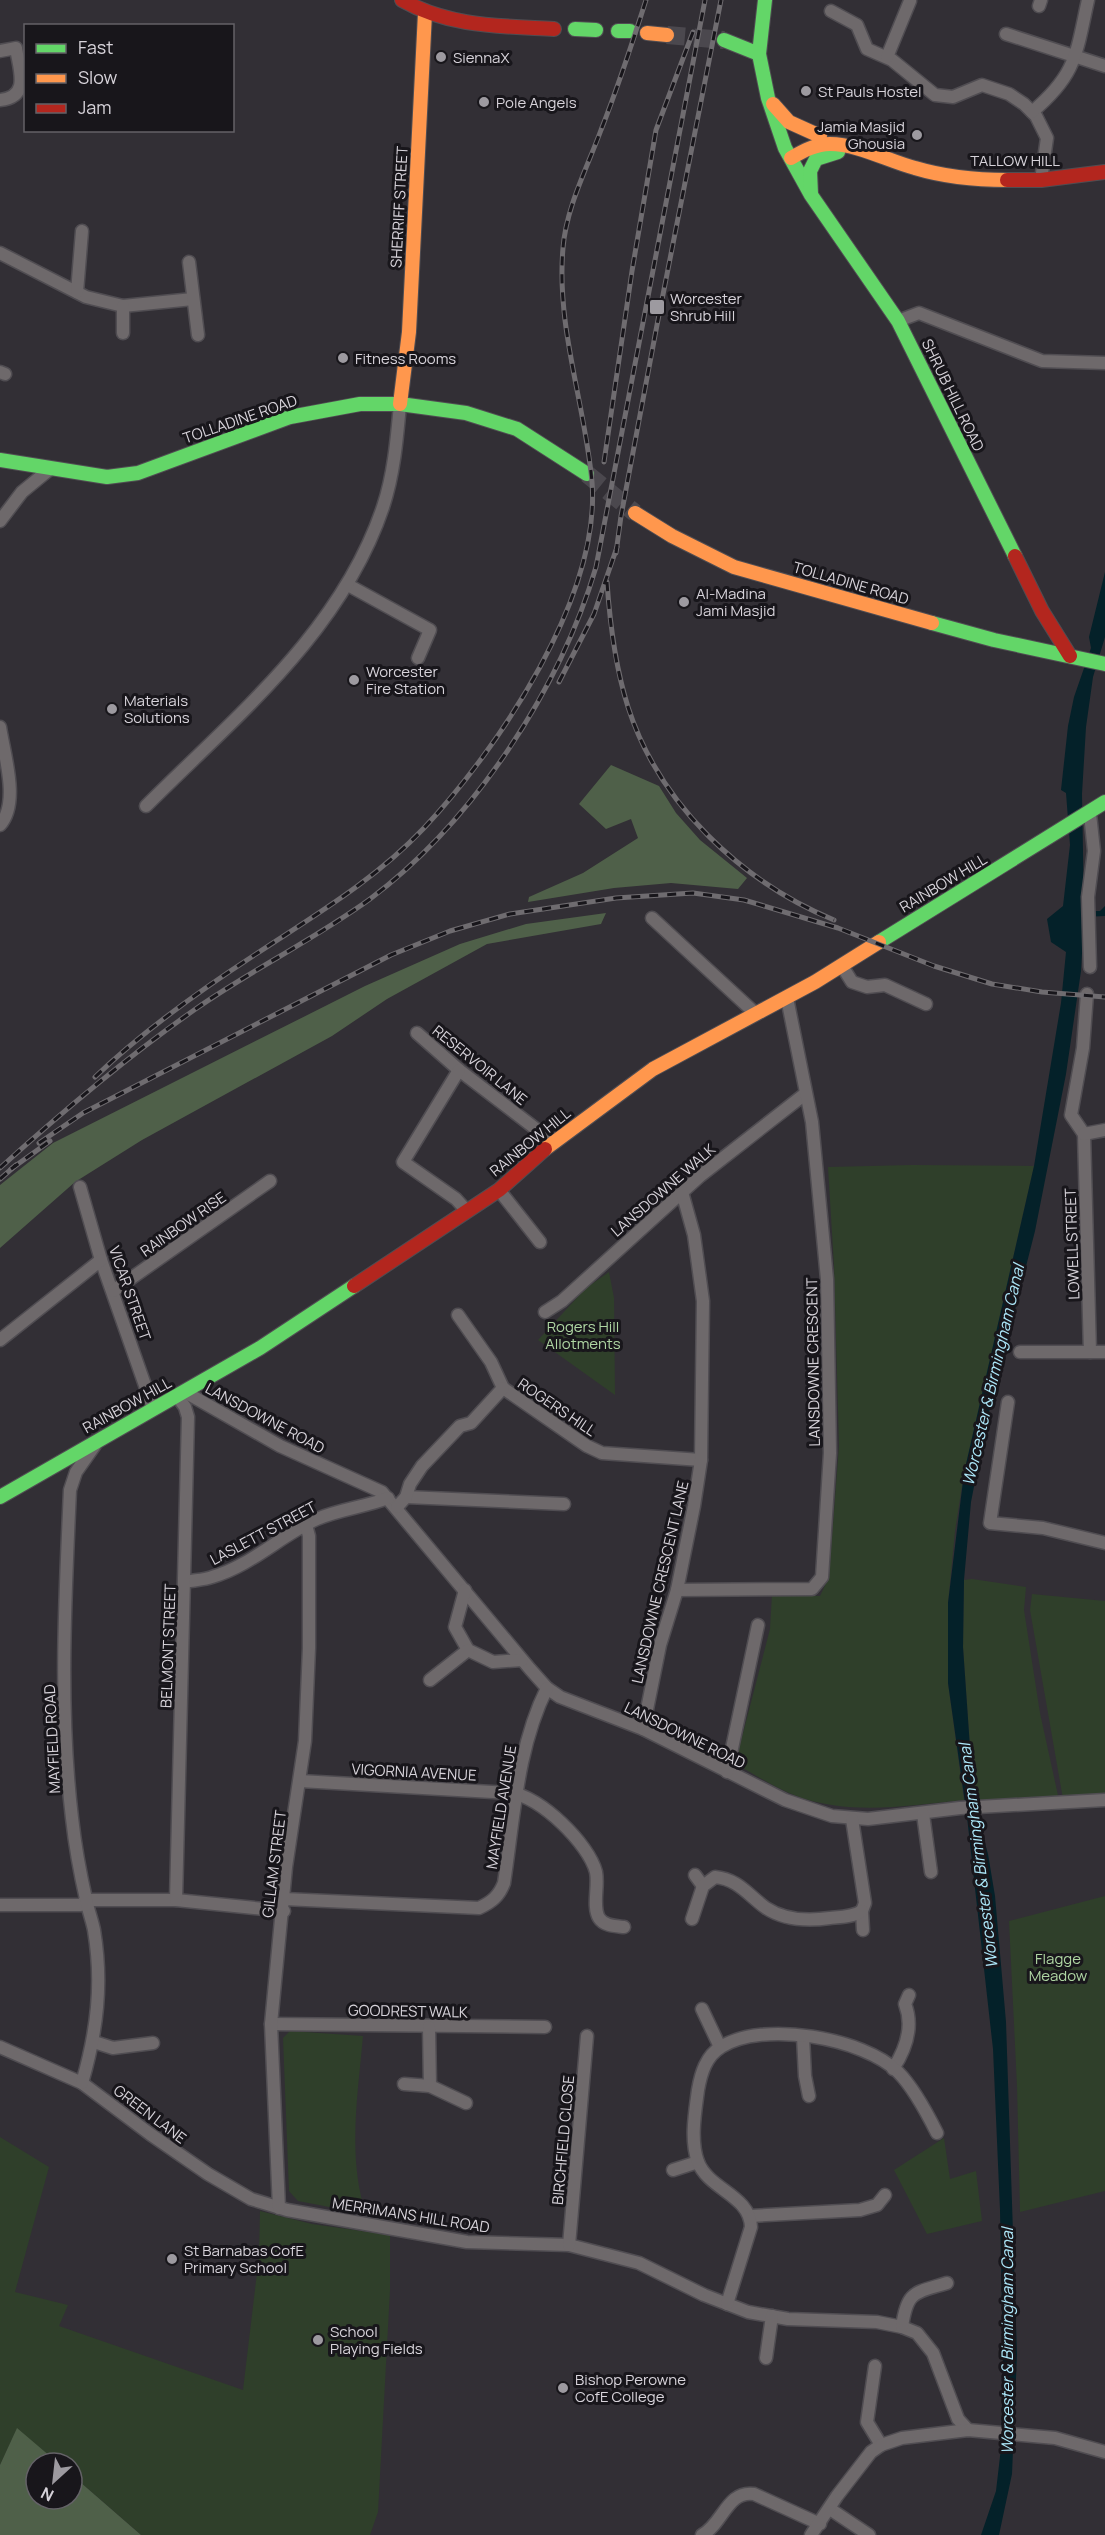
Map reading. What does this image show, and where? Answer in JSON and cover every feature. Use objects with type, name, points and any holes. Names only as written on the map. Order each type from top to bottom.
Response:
[{"type":"main road","name":"SHRUB HILL ROAD","points":[[765,0],[759,54],[768,98],[788,153],[812,195],[898,321],[1042,611],[1074,657]]},
{"type":"main road","points":[[407,2],[465,24],[554,29]]},
{"type":"main road","name":"SHERRIFF STREET","points":[[400,404],[408,332],[430,9]]},
{"type":"main road","points":[[574,29],[596,30]]},
{"type":"main road","points":[[647,33],[667,35]]},
{"type":"main road","points":[[724,40],[759,54]]},
{"type":"main road","name":"TALLOW HILL","points":[[768,98],[789,122],[820,136],[841,141],[852,148]]},
{"type":"main road","points":[[788,153],[804,137],[820,136]]},
{"type":"main road","name":"TALLOW HILL","points":[[788,153],[830,144],[852,148],[917,169],[981,180],[1041,180],[1105,172]]},
{"type":"main road","name":"TALLOW HILL","points":[[812,195],[810,171],[816,159],[836,152],[890,161]]},
{"type":"main road","name":"TOLLADINE ROAD","points":[[0,460],[107,477],[138,473],[290,417],[360,404],[400,404],[466,413],[517,429],[587,474]]},
{"type":"main road","name":"TOLLADINE ROAD","points":[[634,513],[727,565],[994,640],[1104,664]]},
{"type":"main road","name":"RAINBOW HILL","points":[[0,1497],[260,1348],[498,1190],[553,1142],[652,1069],[787,998],[842,966],[894,931],[1055,835],[1105,802]]},
{"type":"street","points":[[1032,112],[1056,92],[1069,71],[1075,56],[1088,0]]},
{"type":"street","points":[[887,57],[910,1]]},
{"type":"street","points":[[831,11],[857,25],[867,49],[887,57],[934,95],[953,97],[969,89],[989,86],[1009,94],[1032,112],[1047,138],[1041,180]]},
{"type":"street","points":[[1006,34],[1105,66]]},
{"type":"street","points":[[0,51],[21,47],[21,86],[14,96],[0,100]]},
{"type":"street","points":[[77,292],[82,231]]},
{"type":"street","points":[[0,253],[77,292],[123,306],[193,299]]},
{"type":"street","points":[[189,262],[198,335]]},
{"type":"street","points":[[123,306],[123,333]]},
{"type":"street","points":[[898,321],[919,313],[1042,361],[1105,363]]},
{"type":"street","points":[[146,806],[290,663],[327,618],[348,585],[384,506],[396,448],[400,404]]},
{"type":"street","points":[[0,521],[22,492],[50,469]]},
{"type":"street","points":[[348,585],[430,630],[418,658]]},
{"type":"street","points":[[0,727],[11,795],[8,816],[0,825]]},
{"type":"street","points":[[1087,815],[1094,851],[1091,890],[1088,897],[1090,967]]},
{"type":"street","points":[[652,918],[756,1014]]},
{"type":"street","points":[[842,966],[852,982],[867,987],[885,985],[926,1004]]},
{"type":"street","points":[[1087,994],[1083,1047],[1071,1115],[1084,1134],[1105,1130]]},
{"type":"street","name":"LANSDOWNE CRESCENT","points":[[677,1590],[813,1589],[822,1577],[830,1453],[827,1279],[812,1122],[787,998]]},
{"type":"street","name":"RESERVOIR LANE","points":[[417,1033],[459,1070],[553,1142]]},
{"type":"street","points":[[459,1070],[403,1162],[456,1199],[466,1210]]},
{"type":"street","name":"LANSDOWNE WALK","points":[[545,1312],[562,1301],[682,1192],[753,1132],[805,1094]]},
{"type":"street","name":"LOWELL STREET","points":[[1084,1134],[1090,1352]]},
{"type":"street","name":"RAINBOW RISE","points":[[113,1292],[270,1181]]},
{"type":"street","name":"VICAR STREET","points":[[80,1187],[101,1260],[153,1408]]},
{"type":"street","points":[[498,1190],[540,1242]]},
{"type":"street","name":"LANSDOWNE CRESCENT LANE","points":[[643,1729],[660,1645],[677,1590],[701,1460],[703,1301],[694,1235],[682,1192]]},
{"type":"street","points":[[0,1340],[101,1260]]},
{"type":"street","points":[[406,1497],[410,1484],[422,1466],[460,1426],[471,1424],[503,1388],[491,1362],[458,1315]]},
{"type":"street","points":[[1020,1352],[1105,1352]]},
{"type":"street","name":"ROGERS HILL","points":[[503,1388],[587,1446],[602,1453],[701,1460]]},
{"type":"street","name":"LANSDOWNE ROAD","points":[[181,1394],[306,1460],[370,1485],[392,1503],[522,1660],[547,1688],[560,1697],[643,1729],[727,1772],[815,1812],[852,1819],[923,1814],[960,1808],[1105,1800]]},
{"type":"street","name":"BELMONT STREET","points":[[176,1899],[188,1417],[181,1394]]},
{"type":"street","points":[[1008,1402],[990,1523],[1042,1528],[1105,1542]]},
{"type":"street","name":"MAYFIELD ROAD","points":[[82,2083],[94,2042],[99,1986],[94,1929],[86,1900],[72,1819],[64,1716],[63,1651],[70,1490],[76,1472],[99,1440]]},
{"type":"street","points":[[392,1503],[406,1497],[564,1504]]},
{"type":"street","name":"LASLETT STREET","points":[[185,1582],[213,1577],[236,1567],[306,1525],[336,1511],[371,1504],[392,1503]]},
{"type":"street","name":"GILLAM STREET","points":[[279,2208],[271,2024],[286,1867],[305,1741],[309,1648],[309,1536],[306,1525]]},
{"type":"street","points":[[465,1590],[455,1627],[468,1650],[493,1662],[522,1660]]},
{"type":"street","points":[[727,1772],[758,1625]]},
{"type":"street","points":[[430,1680],[468,1650]]},
{"type":"street","name":"MAYFIELD AVENUE","points":[[0,1905],[81,1905],[86,1900],[176,1899],[284,1905],[479,1908],[490,1903],[500,1894],[504,1883],[517,1793],[533,1715],[547,1688]]},
{"type":"street","name":"VIGORNIA AVENUE","points":[[300,1782],[517,1793],[534,1800],[581,1844],[591,1857],[595,1870],[598,1917],[604,1923],[624,1928]]},
{"type":"street","points":[[923,1814],[931,1872]]},
{"type":"street","points":[[852,1819],[865,1903],[862,1911],[863,1930]]},
{"type":"street","points":[[695,1875],[703,1886]]},
{"type":"street","points":[[692,1919],[703,1886],[715,1877],[727,1878],[766,1908],[789,1918],[823,1919],[856,1915],[862,1911]]},
{"type":"street","points":[[893,2069],[905,2046],[909,2032],[905,2004],[909,1995]]},
{"type":"street","points":[[702,2009],[720,2047]]},
{"type":"street","name":"GOODREST WALK","points":[[271,2024],[545,2027]]},
{"type":"street","points":[[429,2027],[430,2086]]},
{"type":"street","name":"BIRCHFIELD CLOSE","points":[[569,2245],[587,2036]]},
{"type":"street","points":[[727,2304],[751,2227],[750,2216],[745,2206],[710,2179],[698,2162],[693,2137],[702,2070],[720,2047],[736,2040],[761,2036],[803,2037],[862,2049],[897,2072],[928,2115],[937,2133]]},
{"type":"street","points":[[803,2037],[805,2076],[809,2096]]},
{"type":"street","points":[[94,2042],[113,2048],[153,2043]]},
{"type":"street","name":"GREEN LANE","points":[[0,2047],[82,2083],[150,2134],[226,2186],[251,2199],[279,2208]]},
{"type":"street","points":[[404,2084],[430,2086],[466,2103]]},
{"type":"street","points":[[673,2170],[698,2162]]},
{"type":"street","points":[[750,2216],[860,2210],[877,2205],[885,2196]]},
{"type":"street","name":"MERRIMANS HILL ROAD","points":[[279,2208],[467,2242],[569,2245],[639,2263],[727,2304],[772,2316],[878,2322],[902,2326],[917,2333],[933,2353],[958,2419],[968,2430]]},
{"type":"street","points":[[902,2326],[907,2302],[912,2295],[947,2283]]},
{"type":"street","points":[[766,2358],[772,2316]]},
{"type":"street","points":[[875,2366],[867,2422],[881,2445]]},
{"type":"street","points":[[812,2535],[863,2461],[881,2445],[902,2438],[968,2430],[989,2431],[1055,2438],[1105,2450]]},
{"type":"street","points":[[702,2535],[713,2527],[733,2499],[744,2493],[754,2494],[819,2524]]},
{"type":"street","points":[[830,2509],[869,2535]]},
{"type":"green space","points":[[611,765],[659,786],[676,813],[700,840],[747,878],[738,889],[671,883],[614,888],[528,902],[529,897],[583,873],[638,838],[631,819],[606,829],[579,804]]},
{"type":"green space","points":[[606,913],[601,924],[487,944],[387,999],[332,1036],[142,1140],[75,1182],[0,1248],[0,1185],[53,1143],[365,986],[460,944],[526,924]]},
{"type":"green space","points":[[1034,1166],[964,1473],[955,1531],[948,1603],[948,1683],[964,1800],[904,1806],[844,1807],[796,1796],[735,1764],[770,1629],[772,1594],[820,1596],[829,1577],[839,1446],[834,1266],[828,1167]]},
{"type":"green space","name":"Rogers Hill Allotments","points":[[609,1272],[614,1298],[615,1395],[538,1340],[586,1288]]},
{"type":"green space","points":[[972,1579],[1026,1587],[1024,1610],[1040,1713],[1059,1800],[974,1805],[963,1647],[964,1580]]},
{"type":"green space","points":[[1032,1594],[1105,1601],[1105,1793],[1063,1799],[1030,1610]]},
{"type":"green space","name":"Flagge Meadow","points":[[1105,1896],[1105,2191],[1020,2212],[1009,1921]]},
{"type":"green space","points":[[290,2031],[363,2036],[355,2148],[360,2193],[366,2214],[298,2201],[289,2191],[283,2038]]},
{"type":"green space","points":[[0,2137],[49,2167],[15,2292],[68,2305],[59,2326],[243,2390],[259,2256],[260,2211],[312,2224],[390,2235],[390,2290],[378,2512],[370,2535],[141,2535],[84,2485],[84,2451],[43,2451],[17,2429],[0,2465]]},
{"type":"green space","points":[[944,2138],[950,2179],[976,2171],[982,2221],[927,2234],[894,2170]]},
{"type":"green space","points":[[17,2428],[44,2451],[24,2451],[24,2511],[84,2511],[84,2485],[141,2535],[0,2535],[0,2465]]},
{"type":"water","name":"Worcester & Birmingham Canal","points":[[1105,572],[1105,637],[1093,677],[1086,727],[1082,794],[1084,911],[1100,911],[1105,906],[1105,916],[1084,917],[1081,971],[1066,1074],[1035,1231],[987,1420],[971,1502],[964,1580],[963,1647],[974,1805],[988,1854],[995,1896],[1006,2022],[1017,2354],[1012,2474],[999,2535],[981,2535],[996,2491],[1001,2448],[1003,2364],[1000,2210],[993,2049],[967,1817],[948,1683],[948,1603],[964,1473],[1034,1166],[1061,1003],[1066,952],[1051,942],[1047,919],[1063,906],[1070,845],[1066,793],[1061,790],[1068,726],[1074,697],[1091,648],[1089,637]]},
{"type":"tunnel","points":[[667,35],[724,40]]},
{"type":"tunnel","points":[[587,474],[635,513]]},
{"type":"railway","points":[[95,1077],[132,1044],[194,996],[344,896],[405,847],[453,795],[483,756],[540,668],[563,620],[580,573],[590,526],[592,482],[564,307],[562,278],[565,233],[578,188],[613,98],[646,0]]},
{"type":"railway","points":[[0,1168],[96,1085],[171,1026],[218,994],[349,914],[408,868],[444,832],[477,792],[508,750],[536,705],[560,660],[596,567],[705,0]]},
{"type":"railway","points":[[616,553],[657,325],[721,0]]},
{"type":"railway","points":[[604,462],[632,271],[656,130],[693,32]]},
{"type":"railway","points":[[559,682],[594,614],[617,547]]},
{"type":"railway","points":[[607,582],[614,645],[623,692],[642,742],[660,776],[708,836],[737,861],[767,884],[800,904],[834,920]]},
{"type":"railway","points":[[39,1143],[83,1113],[391,955],[450,931],[510,914],[616,898],[693,893],[744,900],[838,928],[934,966],[992,984],[1042,992],[1105,997]]},
{"type":"railway","points":[[11,1169],[50,1141]]},
{"type":"railway","points":[[0,1179],[16,1165]]},
{"type":"traffic: fast","points":[[765,0],[759,54],[768,98],[785,148],[811,195],[898,321],[1015,556]]},
{"type":"traffic: fast","points":[[575,29],[596,30]]},
{"type":"traffic: fast","points":[[618,31],[630,31]]},
{"type":"traffic: fast","points":[[724,40],[759,54]]},
{"type":"traffic: fast","points":[[811,194],[810,171],[816,159],[838,152]]},
{"type":"traffic: fast","points":[[0,460],[107,477],[138,473],[290,417],[360,404],[400,404],[466,413],[517,429],[587,474]]},
{"type":"traffic: fast","points":[[932,623],[994,640],[1105,664]]},
{"type":"traffic: fast","points":[[879,942],[1105,802]]},
{"type":"traffic: fast","points":[[0,1497],[260,1348],[354,1286]]},
{"type":"traffic: slow","points":[[400,404],[409,332],[425,13]]},
{"type":"traffic: slow","points":[[647,33],[667,35]]},
{"type":"traffic: slow","points":[[773,104],[789,122],[820,136]]},
{"type":"traffic: slow","points":[[791,158],[820,145],[841,145],[938,174],[973,179],[1007,180]]},
{"type":"traffic: slow","points":[[635,513],[672,536],[734,567],[932,623]]},
{"type":"traffic: slow","points":[[545,1149],[653,1069],[815,982],[879,942]]},
{"type":"traffic: jam","points":[[402,0],[438,16],[476,24],[554,29]]},
{"type":"traffic: jam","points":[[1007,180],[1041,180],[1105,172]]},
{"type":"traffic: jam","points":[[1015,556],[1042,611],[1070,656]]},
{"type":"traffic: jam","points":[[354,1286],[499,1190],[545,1149]]},
{"type":"place","name":"SiennaX","points":[[441,57]]},
{"type":"place","name":"St Pauls Hostel","points":[[806,91]]},
{"type":"place","name":"Pole Angels","points":[[484,102]]},
{"type":"place","name":"Jamia Masjid Ghousia","points":[[917,135]]},
{"type":"place","name":"Worcester Shrub Hill","points":[[657,307]]},
{"type":"place","name":"Fitness Rooms","points":[[343,358]]},
{"type":"place","name":"Al-Madina Jami Masjid","points":[[684,602]]},
{"type":"place","name":"Worcester Fire Station","points":[[354,680]]},
{"type":"place","name":"Materials Solutions","points":[[112,709]]},
{"type":"place","name":"St Barnabas CofE Primary School","points":[[172,2259]]},
{"type":"place","name":"School Playing Fields","points":[[318,2340]]},
{"type":"place","name":"Bishop Perowne CofE College","points":[[563,2388]]}]
